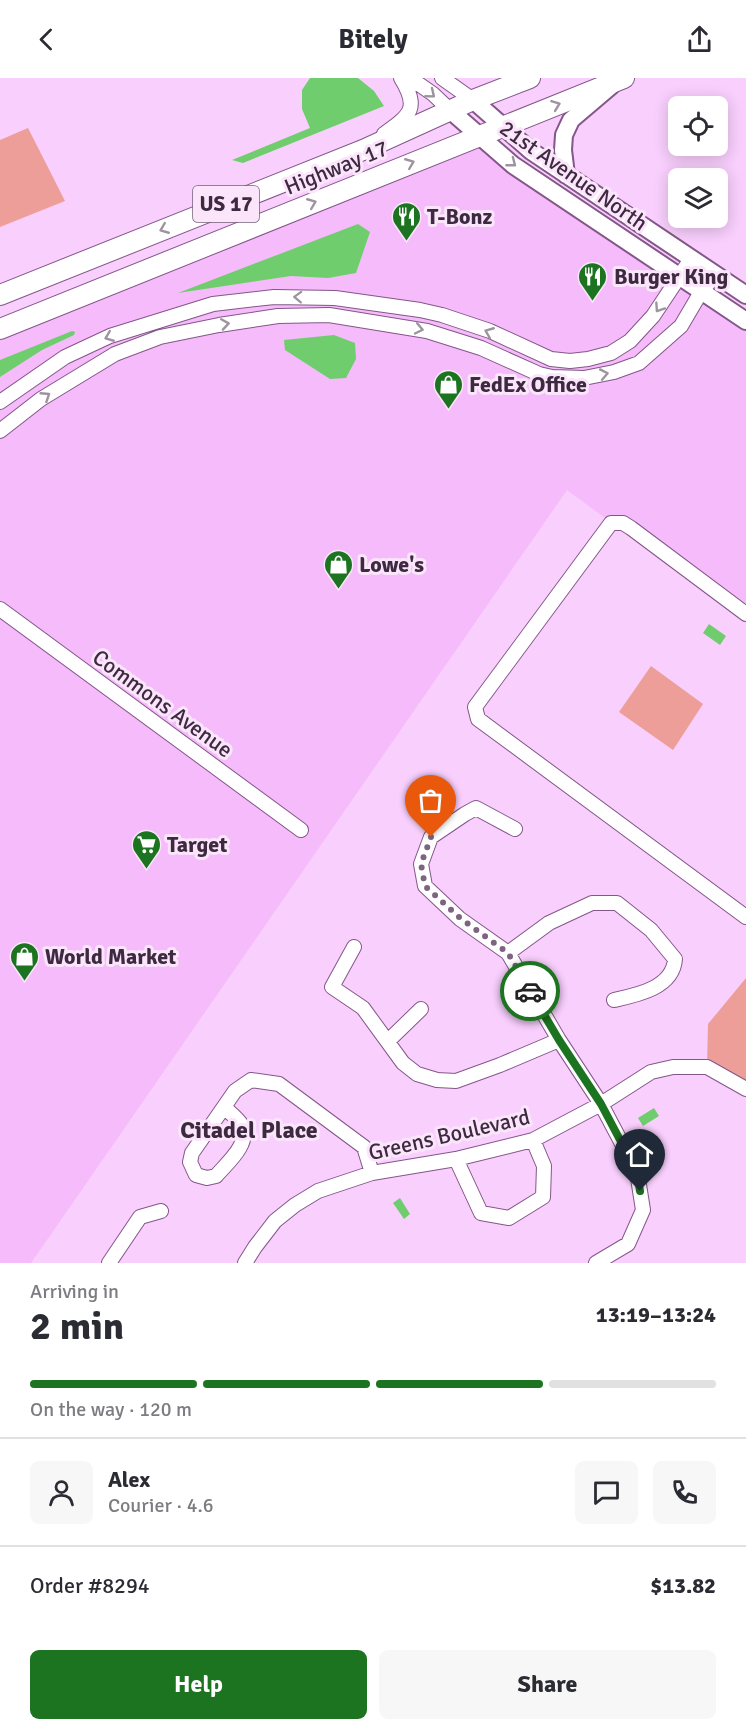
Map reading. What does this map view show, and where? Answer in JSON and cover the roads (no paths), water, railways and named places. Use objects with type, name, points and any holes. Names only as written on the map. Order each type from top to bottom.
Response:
[{"type":"highway","name":"Highway 17","points":[[0,295],[363,150],[473,100],[530,78]]},
{"type":"highway","name":"Highway 17","points":[[0,329],[621,79]]},
{"type":"main road","points":[[566,176],[564,135],[571,120],[621,79]]},
{"type":"main road","name":"21st Avenue North","points":[[473,100],[531,151],[746,295]]},
{"type":"main road","name":"21st Avenue North","points":[[451,111],[513,165],[746,321]]},
{"type":"street","points":[[363,150],[408,115],[411,98],[401,78]]},
{"type":"street","name":"21st Avenue North","points":[[411,78],[451,111]]},
{"type":"street","name":"21st Avenue North","points":[[442,78],[473,100]]},
{"type":"street","points":[[0,402],[65,357],[110,336],[213,304],[274,297],[335,298],[420,310],[490,331],[551,358],[570,361],[588,359],[611,353],[630,341],[653,316],[691,259]]},
{"type":"street","points":[[0,431],[41,399],[116,354],[160,337],[278,316],[329,315],[427,331],[471,345],[538,374],[552,377],[584,378],[614,372],[639,363],[681,326],[701,292],[715,275]]},
{"type":"street","points":[[746,614],[631,528],[623,523],[611,523],[475,707],[478,719],[746,917]]},
{"type":"street","name":"Commons Avenue","points":[[0,609],[301,830]]},
{"type":"street","points":[[515,829],[476,808],[465,814],[431,837],[421,864],[425,886],[460,918],[508,953],[559,1040],[601,1104],[637,1172],[643,1210],[628,1244],[596,1263]]},
{"type":"street","points":[[508,953],[549,923],[592,903],[617,903],[651,930],[675,959],[672,973],[658,985],[636,995],[614,1000]]},
{"type":"street","points":[[354,947],[332,987],[363,1008],[403,1062],[417,1074],[437,1080],[456,1081],[559,1040]]},
{"type":"street","points":[[388,1041],[421,1009]]},
{"type":"street","name":"Greens Boulevard","points":[[245,1263],[275,1221],[318,1191],[372,1173],[456,1159],[533,1140],[601,1104],[651,1072],[673,1067],[707,1067],[746,1089]]},
{"type":"street","points":[[224,1107],[241,1124],[242,1145],[216,1176],[207,1178],[196,1175],[190,1162],[192,1153],[235,1091],[251,1080],[279,1084],[364,1147],[372,1173]]},
{"type":"street","points":[[456,1159],[481,1213],[509,1218],[543,1197],[544,1166],[533,1140]]},
{"type":"street","points":[[109,1263],[140,1217],[161,1211]]},
{"type":"place","name":"T-Bonz","points":[[406,242]]},
{"type":"place","name":"Burger King","points":[[593,302]]},
{"type":"place","name":"FedEx Office","points":[[448,410]]},
{"type":"place","name":"Lowe's","points":[[338,590]]},
{"type":"place","name":"Target","points":[[146,870]]},
{"type":"place","name":"World Market","points":[[24,982]]},
{"type":"district","name":"Citadel Place","points":[[249,1130]]}]
